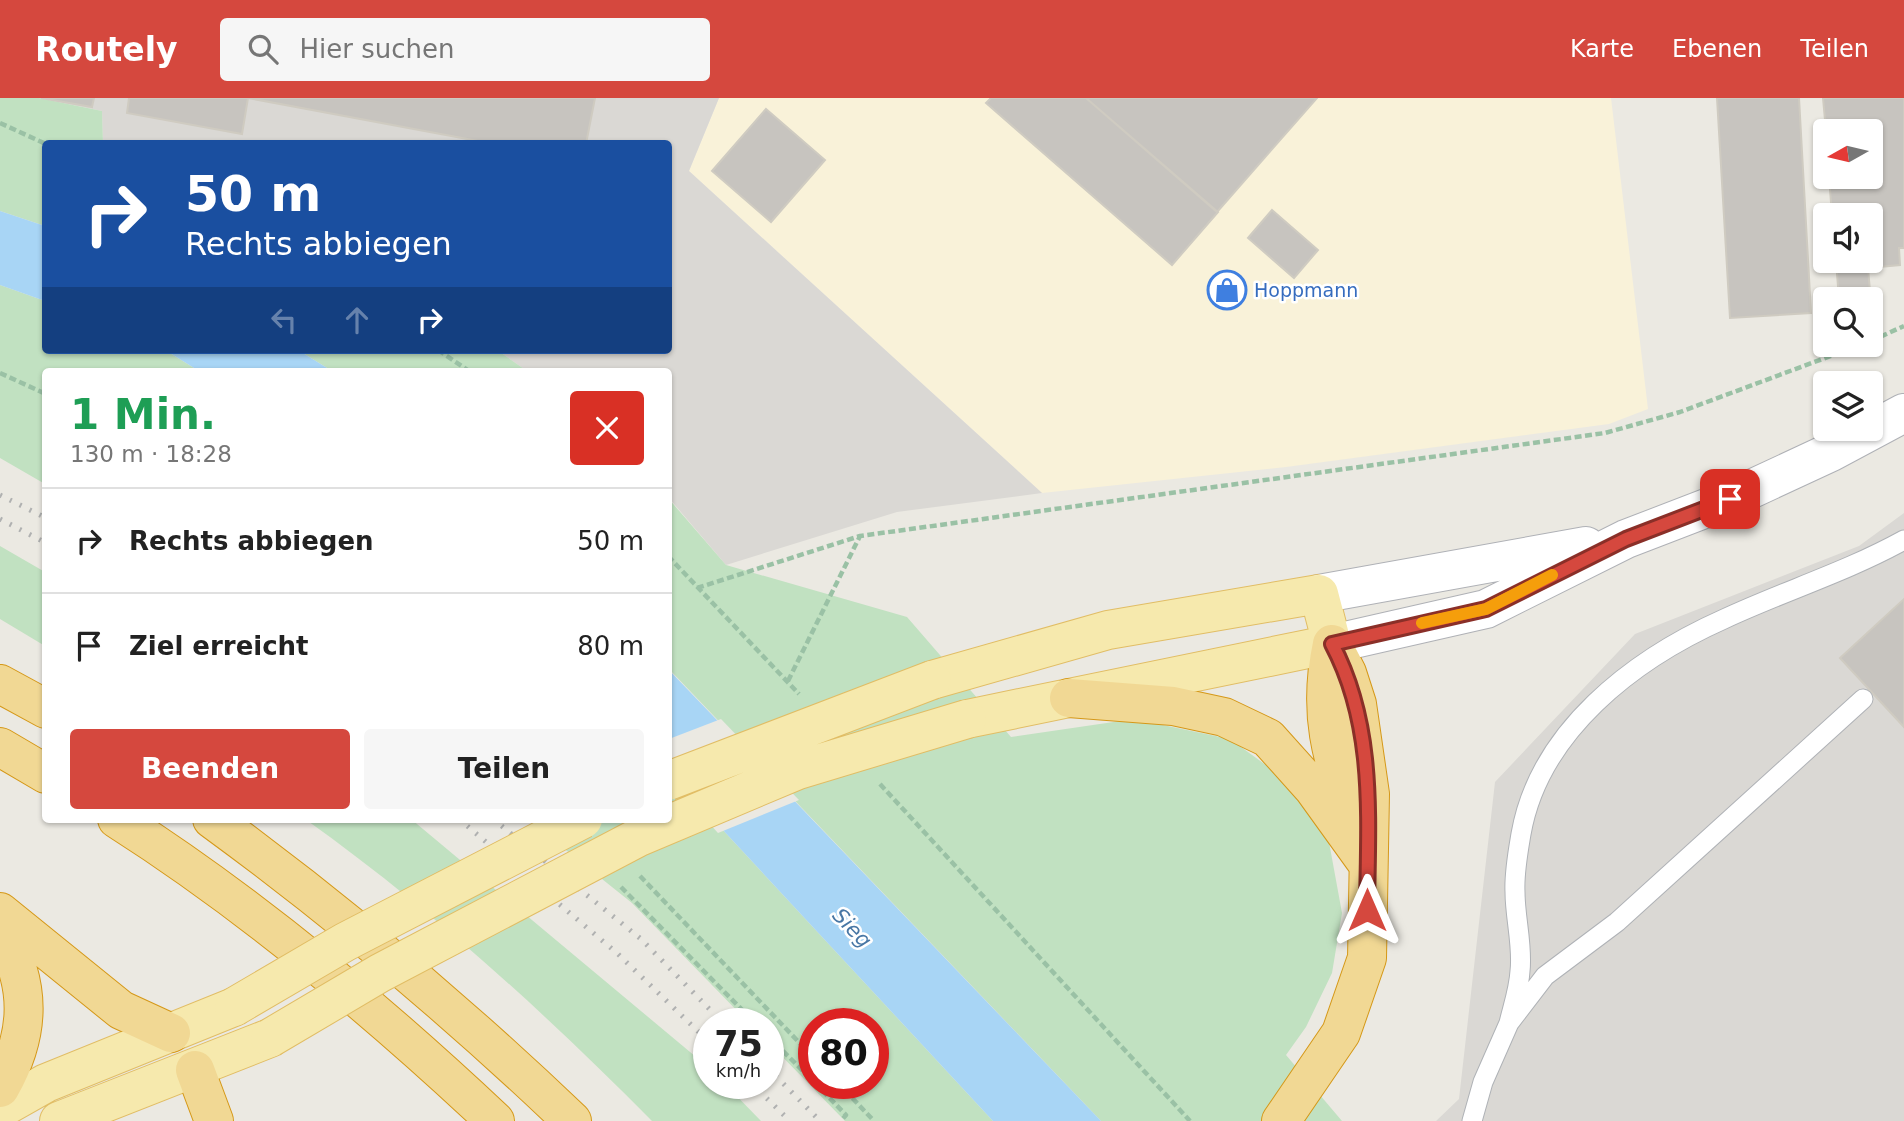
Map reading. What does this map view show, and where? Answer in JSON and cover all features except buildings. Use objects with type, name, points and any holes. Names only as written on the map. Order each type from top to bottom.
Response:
[{"type":"highway","points":[[1287,1113],[1341,1033],[1367,958],[1367,863],[1335,766],[1325,721],[1325,679],[1332,644]]},
{"type":"highway","points":[[0,684],[42,707]]},
{"type":"highway","points":[[1069,698],[1173,706],[1224,717],[1268,738],[1313,788],[1367,863]]},
{"type":"highway","points":[[0,747],[42,772]]},
{"type":"highway","points":[[123,823],[245,910],[335,980],[495,1121]]},
{"type":"highway","points":[[217,823],[387,953],[502,1054],[572,1121]]},
{"type":"highway","points":[[0,912],[121,1010],[171,1033]]},
{"type":"highway","points":[[0,930],[20,973],[24,1003],[23,1034],[16,1060],[0,1088]]},
{"type":"highway","points":[[195,1070],[214,1121]]},
{"type":"main road","points":[[59,1121],[195,1070],[270,1038],[380,974],[639,837],[798,770],[967,719],[1332,644],[1486,609],[1626,539],[1743,494],[1831,452],[1904,412]]},
{"type":"main road","points":[[672,779],[932,680],[1108,630],[1626,539]]},
{"type":"main road","points":[[1320,594],[1332,644]]},
{"type":"main road","points":[[0,1109],[46,1083],[234,1007],[345,942],[575,823]]},
{"type":"main road","points":[[171,1033],[195,1070]]},
{"type":"lane","points":[[1472,1121],[1483,1082],[1509,1023],[1521,970],[1514,890],[1522,832],[1536,783],[1557,745],[1590,708],[1630,675],[1673,647],[1723,619],[1805,588],[1904,540]]},
{"type":"lane","points":[[1509,1023],[1545,976],[1617,922],[1863,699]]},
{"type":"path","points":[[0,123],[42,142]]},
{"type":"path","points":[[1883,336],[1904,326]]},
{"type":"path","points":[[444,354],[465,368]]},
{"type":"path","points":[[697,588],[860,536],[1605,433],[1680,412],[1828,357]]},
{"type":"path","points":[[0,373],[42,392]]},
{"type":"path","points":[[788,681],[860,536]]},
{"type":"path","points":[[672,560],[806,702]]},
{"type":"path","points":[[871,774],[1190,1121]]},
{"type":"path","points":[[633,869],[798,1041]]},
{"type":"path","points":[[612,877],[740,1008]]},
{"type":"path","points":[[784,1052],[798,1067]]},
{"type":"path","points":[[830,1099],[846,1115],[841,1121]]},
{"type":"path","points":[[853,1099],[874,1121]]},
{"type":"shaded area","points":[[39,98],[719,98],[689,171],[1042,493],[897,512],[726,565],[672,502],[672,368],[523,368],[503,354],[672,354],[672,140],[103,140],[102,111]]},
{"type":"shaded area","name":"Hoppmann","points":[[719,98],[1611,98],[1648,409],[1609,424],[1286,467],[1042,493],[689,171]]},
{"type":"shaded area","points":[[1904,513],[1904,1121],[1436,1121],[1459,1099],[1495,782],[1635,634],[1859,546]]},
{"type":"green space","points":[[0,98],[39,98],[102,111],[103,140],[42,140],[42,225],[0,211]]},
{"type":"green space","points":[[0,285],[42,300],[42,354],[171,354],[194,368],[42,368],[42,482],[0,458]]},
{"type":"green space","points":[[304,354],[503,354],[523,368],[327,368]]},
{"type":"green space","points":[[672,503],[726,565],[907,617],[1011,737],[1134,719],[1230,739],[1292,784],[1329,842],[1342,913],[1332,973],[1306,1027],[1286,1055],[1342,1121],[1101,1121],[672,672]]},
{"type":"green space","points":[[0,546],[42,570],[42,644],[0,619]]},
{"type":"green space","points":[[672,775],[888,1008],[798,1008],[798,1073],[784,1058],[784,1008],[734,1008],[632,903],[532,823],[672,823]]},
{"type":"green space","points":[[310,823],[416,823],[693,1054],[693,1099],[740,1099],[761,1121],[652,1121],[528,1001],[397,888]]},
{"type":"green space","points":[[889,1009],[993,1121],[845,1121],[824,1099],[889,1099]]},
{"type":"water","points":[[0,211],[42,225],[42,300],[0,285]]},
{"type":"water","points":[[171,354],[304,354],[327,368],[194,368]]},
{"type":"water","name":"Sieg","points":[[672,673],[1101,1121],[993,1121],[672,775]]},
{"type":"pier","points":[[721,719],[799,800],[718,833],[672,782],[672,738]]},
{"type":"railway","points":[[0,495],[42,516]]},
{"type":"railway","points":[[0,519],[42,541]]},
{"type":"railway","points":[[464,823],[618,954],[693,1027]]},
{"type":"railway","points":[[498,823],[641,939],[708,1008]]},
{"type":"railway","points":[[784,1084],[820,1121]]},
{"type":"railway","points":[[767,1099],[790,1121]]},
{"type":"slow traffic","points":[[1422,623],[1486,609],[1552,575]]},
{"type":"place","name":"Hoppmann","points":[[1227,290]]},
{"type":"route","points":[[1367,910],[1370,794],[1357,704],[1347,673],[1332,644],[1486,609],[1626,539],[1730,499]]}]
